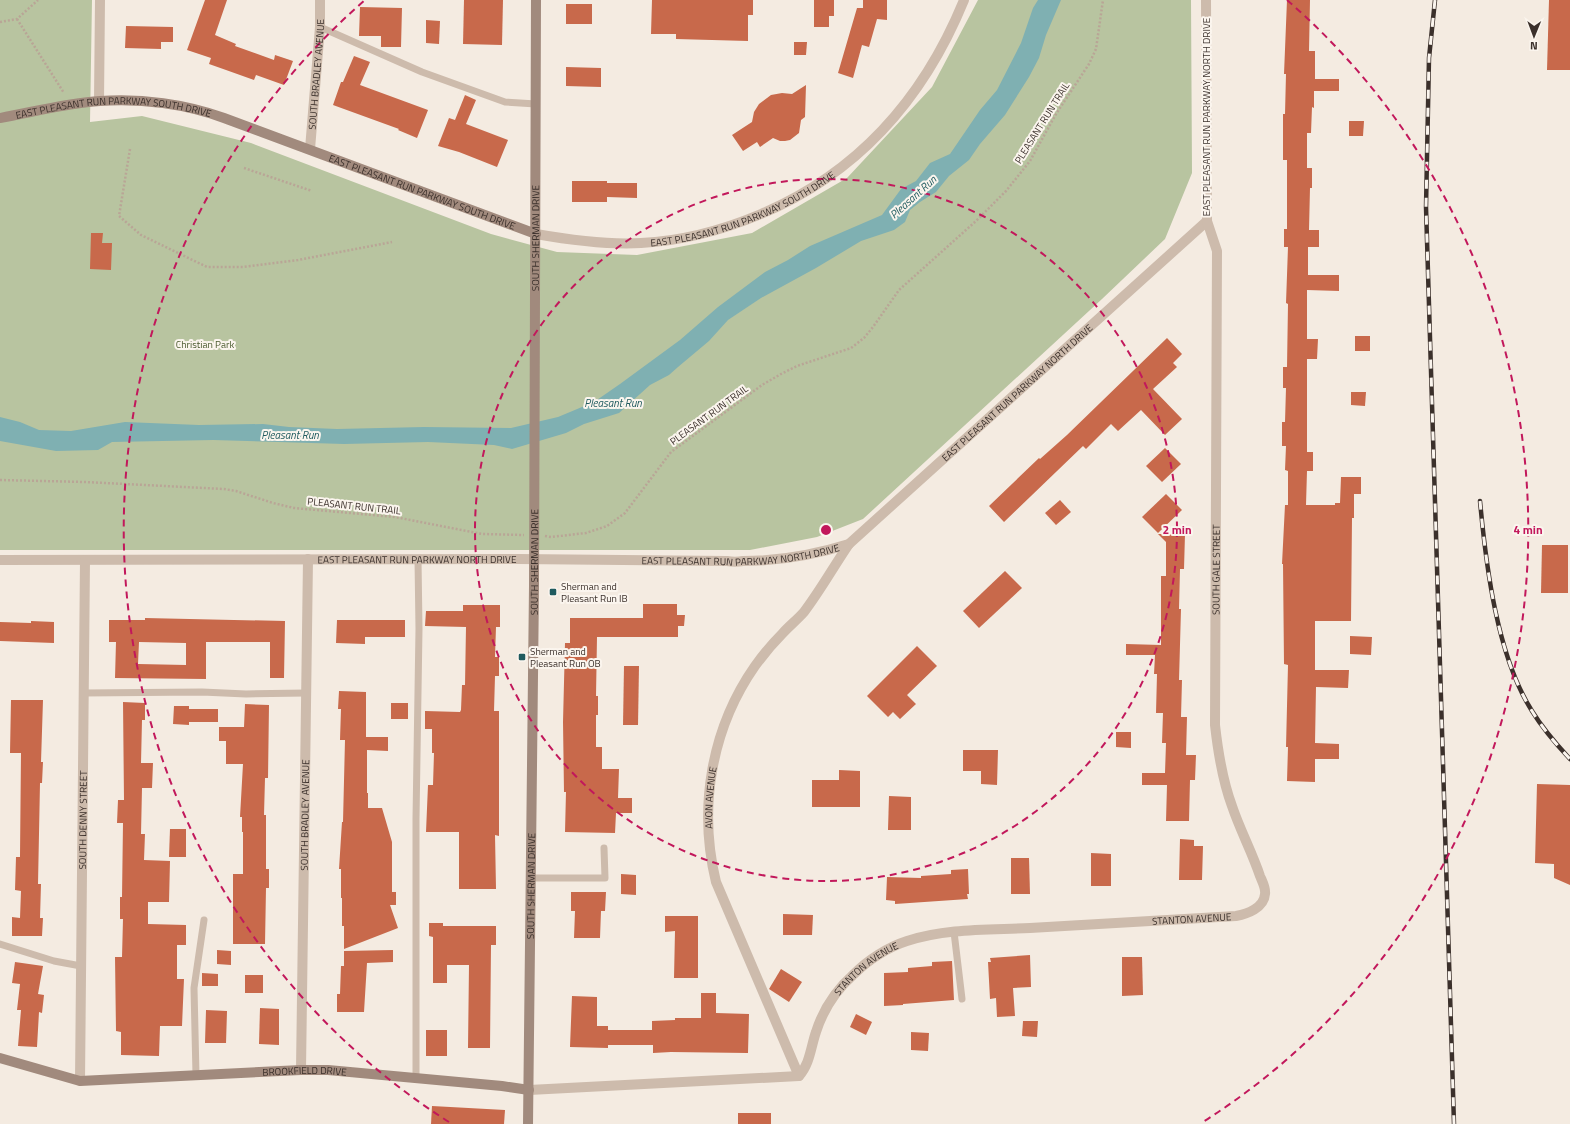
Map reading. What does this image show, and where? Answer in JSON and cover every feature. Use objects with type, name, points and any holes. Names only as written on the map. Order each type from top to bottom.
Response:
[{"type":"main road","name":"SOUTH SHERMAN DRIVE","points":[[528,1124],[535,472],[536,0]]},
{"type":"main road","name":"EAST PLEASANT RUN PARKWAY SOUTH DRIVE","points":[[0,118],[99,101],[136,101],[197,110],[224,118],[310,149],[536,234]]},
{"type":"main road","name":"BROOKFIELD DRIVE","points":[[0,1058],[80,1080],[328,1070],[502,1086],[529,1090]]},
{"type":"street","points":[[99,101],[100,0]]},
{"type":"street","name":"SOUTH BRADLEY AVENUE","points":[[310,149],[320,26],[320,0]]},
{"type":"street","name":"EAST PLEASANT RUN PARKWAY SOUTH DRIVE","points":[[536,234],[616,244],[640,244],[674,240],[714,231],[740,223],[772,210],[808,191],[831,176],[857,155],[899,112],[937,57],[955,22],[964,0]]},
{"type":"street","name":"EAST PLEASANT RUN PARKWAY NORTH DRIVE","points":[[0,560],[534,559],[755,562],[796,558],[849,544],[1207,221],[1206,0]]},
{"type":"street","name":"SOUTH GALE STREET","points":[[1207,221],[1217,251],[1215,725],[1220,765],[1231,804],[1251,852],[1265,892],[1263,900],[1254,909]]},
{"type":"street","name":"AVON AVENUE","points":[[799,1076],[716,882],[709,840],[709,791],[719,739],[726,719],[742,687],[768,649],[803,613],[849,544]]},
{"type":"street","name":"SOUTH BRADLEY AVENUE","points":[[302,1070],[308,559]]},
{"type":"street","name":"SOUTH DENNY STREET","points":[[80,1080],[85,560]]},
{"type":"street","name":"STANTON AVENUE","points":[[799,1076],[807,1064],[816,1029],[825,1011],[840,989],[853,974],[870,960],[901,943],[954,932],[1236,916],[1246,914],[1254,909]]},
{"type":"street","points":[[529,1090],[799,1076]]},
{"type":"lane","points":[[320,26],[422,72],[505,102],[536,104]]},
{"type":"lane","points":[[416,1079],[416,819],[419,629],[418,559]]},
{"type":"lane","points":[[84,693],[202,692],[246,694],[306,692]]},
{"type":"lane","points":[[531,878],[605,878],[604,848]]},
{"type":"lane","points":[[196,1075],[194,988],[204,920]]},
{"type":"lane","points":[[954,932],[962,999]]},
{"type":"lane","points":[[0,944],[54,961],[81,966]]},
{"type":"path","points":[[0,22],[18,19],[38,0]]},
{"type":"path","name":"PLEASANT RUN TRAIL","points":[[0,480],[85,482],[224,489],[236,491],[273,504],[294,508],[395,517],[482,534],[534,535],[551,537],[586,533],[607,526],[625,513],[671,452],[762,385],[797,366],[851,348],[864,338],[899,290],[976,221],[1006,191],[1030,161],[1056,114],[1089,64],[1096,49],[1103,0]]},
{"type":"path","points":[[18,19],[64,93]]},
{"type":"path","points":[[130,149],[119,216],[141,235],[207,267],[243,267],[298,260],[392,242]]},
{"type":"path","points":[[244,168],[312,191]]},
{"type":"green space","name":"Christian Park","points":[[0,0],[92,0],[90,122],[142,116],[251,143],[491,234],[557,252],[637,255],[752,233],[847,178],[932,87],[978,0],[1191,0],[1192,173],[1165,239],[863,519],[817,537],[750,550],[0,550]]},
{"type":"water","name":"Pleasant Run","points":[[1038,0],[1061,0],[1046,35],[1039,58],[1005,115],[980,144],[969,160],[949,176],[936,192],[910,210],[905,222],[894,230],[861,241],[761,298],[728,320],[709,341],[669,375],[650,385],[619,413],[584,424],[566,433],[512,449],[494,445],[428,442],[344,444],[213,440],[112,442],[98,450],[56,451],[0,441],[0,417],[20,422],[39,430],[71,431],[125,422],[199,425],[263,424],[289,427],[337,429],[424,427],[511,428],[558,417],[594,402],[680,340],[718,307],[765,272],[810,246],[882,215],[901,189],[916,181],[930,163],[950,154],[980,110],[997,90],[1021,43],[1033,8]]},
{"type":"building","points":[[205,0],[227,0],[215,35],[236,44],[235,46],[274,60],[275,55],[293,61],[284,85],[256,75],[254,80],[209,64],[211,58],[187,50]]},
{"type":"building","points":[[464,0],[503,0],[502,45],[463,44]]},
{"type":"building","points":[[652,0],[753,0],[753,15],[748,15],[748,41],[676,39],[676,34],[651,34]]},
{"type":"building","points":[[814,0],[834,0],[834,16],[829,16],[829,27],[814,27]]},
{"type":"building","points":[[863,0],[887,0],[887,20],[877,19],[869,47],[862,45],[853,78],[838,73],[857,8],[863,8]]},
{"type":"building","points":[[1287,0],[1310,0],[1309,51],[1315,51],[1315,79],[1339,79],[1339,91],[1314,91],[1314,108],[1312,107],[1311,133],[1307,133],[1307,168],[1312,168],[1309,230],[1319,230],[1319,247],[1308,247],[1308,275],[1339,275],[1339,291],[1307,290],[1307,339],[1318,339],[1317,359],[1307,359],[1307,452],[1313,452],[1313,471],[1307,471],[1306,505],[1335,505],[1335,503],[1340,503],[1341,477],[1361,477],[1361,494],[1354,494],[1354,518],[1352,518],[1351,621],[1315,621],[1315,670],[1349,670],[1348,688],[1316,687],[1315,743],[1339,744],[1339,759],[1315,759],[1315,782],[1287,781],[1288,747],[1286,747],[1288,665],[1284,664],[1282,564],[1285,505],[1288,505],[1288,471],[1285,470],[1286,446],[1282,446],[1282,422],[1285,422],[1286,388],[1283,388],[1283,367],[1287,367],[1288,304],[1286,303],[1288,247],[1284,247],[1284,229],[1287,229],[1287,160],[1283,160]]},
{"type":"building","points":[[1549,0],[1570,0],[1570,70],[1547,70]]},
{"type":"building","points":[[566,4],[592,4],[592,24],[566,24]]},
{"type":"building","points":[[360,7],[402,8],[401,47],[381,47],[381,36],[359,36]]},
{"type":"building","points":[[426,20],[440,21],[439,44],[426,43]]},
{"type":"building","points":[[126,26],[173,27],[173,42],[161,42],[161,49],[125,48]]},
{"type":"building","points":[[794,42],[807,42],[806,55],[794,55]]},
{"type":"building","points":[[354,56],[370,62],[360,85],[428,110],[417,138],[398,130],[399,129],[333,105],[341,82],[343,82]]},
{"type":"building","points":[[566,67],[601,68],[601,87],[566,86]]},
{"type":"building","points":[[806,85],[805,117],[801,120],[799,133],[790,140],[785,141],[780,141],[773,138],[760,147],[757,142],[743,151],[732,135],[752,122],[754,112],[759,104],[771,95],[782,93],[792,94]]},
{"type":"building","points":[[465,95],[476,100],[466,124],[508,140],[497,167],[459,152],[438,146],[449,118],[455,120]]},
{"type":"building","points":[[1349,121],[1364,121],[1363,136],[1349,136]]},
{"type":"building","points":[[572,181],[637,183],[637,198],[607,197],[607,202],[572,202]]},
{"type":"building","points":[[91,233],[103,233],[102,243],[112,243],[111,270],[90,269]]},
{"type":"building","points":[[1355,336],[1370,336],[1370,351],[1355,351]]},
{"type":"building","points":[[1167,338],[1182,354],[1173,363],[1177,367],[1153,389],[1182,419],[1165,435],[1141,410],[1118,431],[1111,424],[1086,449],[1083,446],[1004,522],[989,506],[1039,458],[1040,459],[1067,435]]},
{"type":"building","points":[[1351,392],[1366,392],[1365,406],[1351,405]]},
{"type":"building","points":[[1165,448],[1181,464],[1162,482],[1146,466]]},
{"type":"building","points":[[1166,494],[1182,510],[1158,533],[1142,517]]},
{"type":"building","points":[[1060,500],[1071,512],[1056,525],[1045,513]]},
{"type":"building","points":[[1158,534],[1185,534],[1184,569],[1180,569],[1179,609],[1181,609],[1179,680],[1182,680],[1181,717],[1187,717],[1186,755],[1196,755],[1195,780],[1190,780],[1189,821],[1166,821],[1167,785],[1142,785],[1142,773],[1165,773],[1166,743],[1162,743],[1163,713],[1156,713],[1157,674],[1154,674],[1155,655],[1126,655],[1126,644],[1161,645],[1161,576],[1166,576],[1166,542]]},
{"type":"building","points":[[1542,545],[1568,545],[1568,593],[1541,593]]},
{"type":"building","points":[[1005,571],[1022,588],[979,628],[963,611]]},
{"type":"building","points":[[643,604],[677,604],[677,615],[685,615],[684,626],[678,626],[678,637],[597,637],[596,696],[598,696],[598,715],[596,715],[596,747],[602,747],[602,769],[619,769],[618,798],[632,798],[632,813],[616,813],[615,833],[565,832],[566,792],[564,792],[563,722],[565,643],[570,643],[570,618],[643,618]]},
{"type":"building","points":[[463,605],[500,605],[500,627],[496,627],[495,657],[499,657],[499,676],[495,676],[494,711],[499,711],[499,836],[495,835],[496,889],[459,889],[459,832],[426,832],[428,785],[433,785],[434,753],[432,753],[432,729],[425,729],[425,711],[460,712],[461,710],[462,685],[465,685],[466,627],[425,626],[426,611],[463,611]]},
{"type":"building","points":[[145,618],[285,621],[284,678],[270,678],[270,642],[206,642],[206,679],[115,678],[116,642],[109,642],[109,620],[145,620]],"holes":[[[139,642],[186,643],[186,665],[138,664]]]},
{"type":"building","points":[[337,620],[405,620],[405,637],[365,637],[365,644],[336,643]]},
{"type":"building","points":[[31,621],[54,622],[54,643],[0,641],[0,622],[31,623]]},
{"type":"building","points":[[1350,636],[1372,637],[1371,655],[1350,654]]},
{"type":"building","points":[[917,646],[937,666],[907,695],[916,704],[900,719],[893,712],[888,717],[867,696]]},
{"type":"building","points":[[624,666],[639,666],[638,725],[623,725]]},
{"type":"building","points":[[339,691],[366,692],[366,737],[388,737],[388,751],[367,750],[367,793],[368,808],[382,808],[392,842],[392,892],[396,892],[396,905],[390,905],[398,928],[344,949],[341,869],[339,869],[343,822],[345,740],[340,740],[341,709],[338,709]]},
{"type":"building","points":[[11,700],[43,700],[41,762],[43,762],[42,783],[40,783],[38,884],[41,884],[40,918],[43,918],[42,936],[12,936],[12,917],[20,918],[21,891],[15,890],[16,857],[20,857],[21,753],[10,753]]},
{"type":"building","points":[[123,702],[145,703],[145,720],[142,720],[141,763],[153,763],[152,788],[142,788],[141,834],[145,834],[144,860],[170,861],[169,902],[148,902],[148,924],[186,925],[186,945],[177,945],[177,979],[184,979],[182,1026],[160,1026],[159,1056],[121,1055],[121,1032],[116,1031],[115,957],[122,957],[123,919],[120,919],[120,897],[122,897],[123,823],[117,823],[118,800],[124,800]]},
{"type":"building","points":[[391,703],[408,703],[408,719],[391,719]]},
{"type":"building","points":[[245,704],[269,705],[268,778],[265,778],[264,815],[266,815],[266,869],[269,869],[269,888],[266,888],[265,944],[233,944],[233,874],[243,874],[243,832],[242,817],[240,817],[243,764],[226,764],[226,741],[219,741],[219,727],[244,727]]},
{"type":"building","points":[[174,706],[189,706],[189,709],[218,709],[218,722],[189,722],[189,725],[173,724]]},
{"type":"building","points":[[1116,732],[1131,732],[1131,748],[1116,747]]},
{"type":"building","points":[[963,750],[998,750],[997,785],[981,784],[981,771],[963,771]]},
{"type":"building","points":[[839,770],[860,771],[860,807],[812,807],[812,780],[839,780]]},
{"type":"building","points":[[1537,784],[1570,785],[1570,885],[1554,878],[1554,864],[1535,863]]},
{"type":"building","points":[[889,796],[911,797],[911,830],[888,830]]},
{"type":"building","points":[[170,829],[186,829],[186,857],[169,857]]},
{"type":"building","points":[[1180,839],[1194,840],[1194,846],[1203,846],[1202,880],[1179,880]]},
{"type":"building","points":[[1091,853],[1111,854],[1111,886],[1091,886]]},
{"type":"building","points":[[1011,858],[1029,858],[1030,894],[1011,894]]},
{"type":"building","points":[[968,869],[968,899],[895,904],[895,901],[886,900],[887,877],[921,878],[921,876],[951,874],[951,870]]},
{"type":"building","points":[[621,874],[636,875],[636,895],[621,894]]},
{"type":"building","points":[[571,892],[606,892],[605,911],[601,911],[600,938],[574,938],[575,911],[571,911]]},
{"type":"building","points":[[783,914],[813,915],[812,935],[783,935]]},
{"type":"building","points":[[665,916],[698,916],[698,978],[674,978],[675,931],[665,932]]},
{"type":"building","points":[[429,923],[443,923],[443,926],[496,926],[496,945],[491,945],[490,1048],[468,1048],[469,965],[447,965],[447,983],[433,983],[433,937],[429,936]]},
{"type":"building","points":[[217,950],[231,951],[231,965],[217,964]]},
{"type":"building","points":[[393,950],[393,962],[367,963],[364,1012],[337,1012],[337,994],[340,994],[341,966],[344,966],[344,951]]},
{"type":"building","points":[[1030,955],[1031,987],[1013,988],[1015,1016],[997,1017],[996,998],[990,999],[988,962],[991,962],[990,958]]},
{"type":"building","points":[[1122,957],[1142,957],[1143,995],[1122,996]]},
{"type":"building","points":[[952,961],[954,1000],[884,1006],[884,973],[908,972],[908,968],[932,966],[932,962]]},
{"type":"building","points":[[15,962],[43,966],[38,994],[44,995],[42,1013],[39,1012],[37,1047],[18,1046],[21,1010],[17,1010],[20,984],[12,983]]},
{"type":"building","points":[[781,969],[802,982],[789,1002],[769,989]]},
{"type":"building","points":[[202,973],[218,974],[218,986],[202,986]]},
{"type":"building","points":[[245,975],[263,975],[263,993],[245,993]]},
{"type":"building","points":[[701,993],[716,993],[716,1013],[749,1014],[748,1053],[653,1053],[653,1045],[608,1045],[608,1048],[570,1047],[572,996],[597,997],[597,1026],[608,1026],[608,1030],[652,1030],[652,1021],[675,1020],[675,1018],[701,1018]]},
{"type":"building","points":[[260,1008],[279,1009],[279,1045],[259,1044]]},
{"type":"building","points":[[206,1010],[227,1011],[226,1043],[205,1043]]},
{"type":"building","points":[[856,1014],[872,1022],[866,1035],[850,1027]]},
{"type":"building","points":[[1023,1021],[1038,1021],[1037,1037],[1022,1036]]},
{"type":"building","points":[[426,1030],[447,1030],[447,1056],[426,1056]]},
{"type":"building","points":[[911,1032],[929,1033],[928,1051],[911,1050]]},
{"type":"building","points":[[432,1106],[505,1110],[504,1124],[431,1124]]},
{"type":"building","points":[[738,1113],[771,1113],[771,1124],[738,1124]]},
{"type":"railway","points":[[1435,0],[1429,58],[1426,207],[1454,1124]]},
{"type":"railway","points":[[1480,501],[1486,554],[1495,610],[1510,664],[1520,689],[1532,711],[1550,736],[1570,759]]},
{"type":"place","name":"Sherman and Pleasant Run IB","points":[[553,592]]},
{"type":"place","name":"Sherman and Pleasant Run OB","points":[[522,657]]}]
